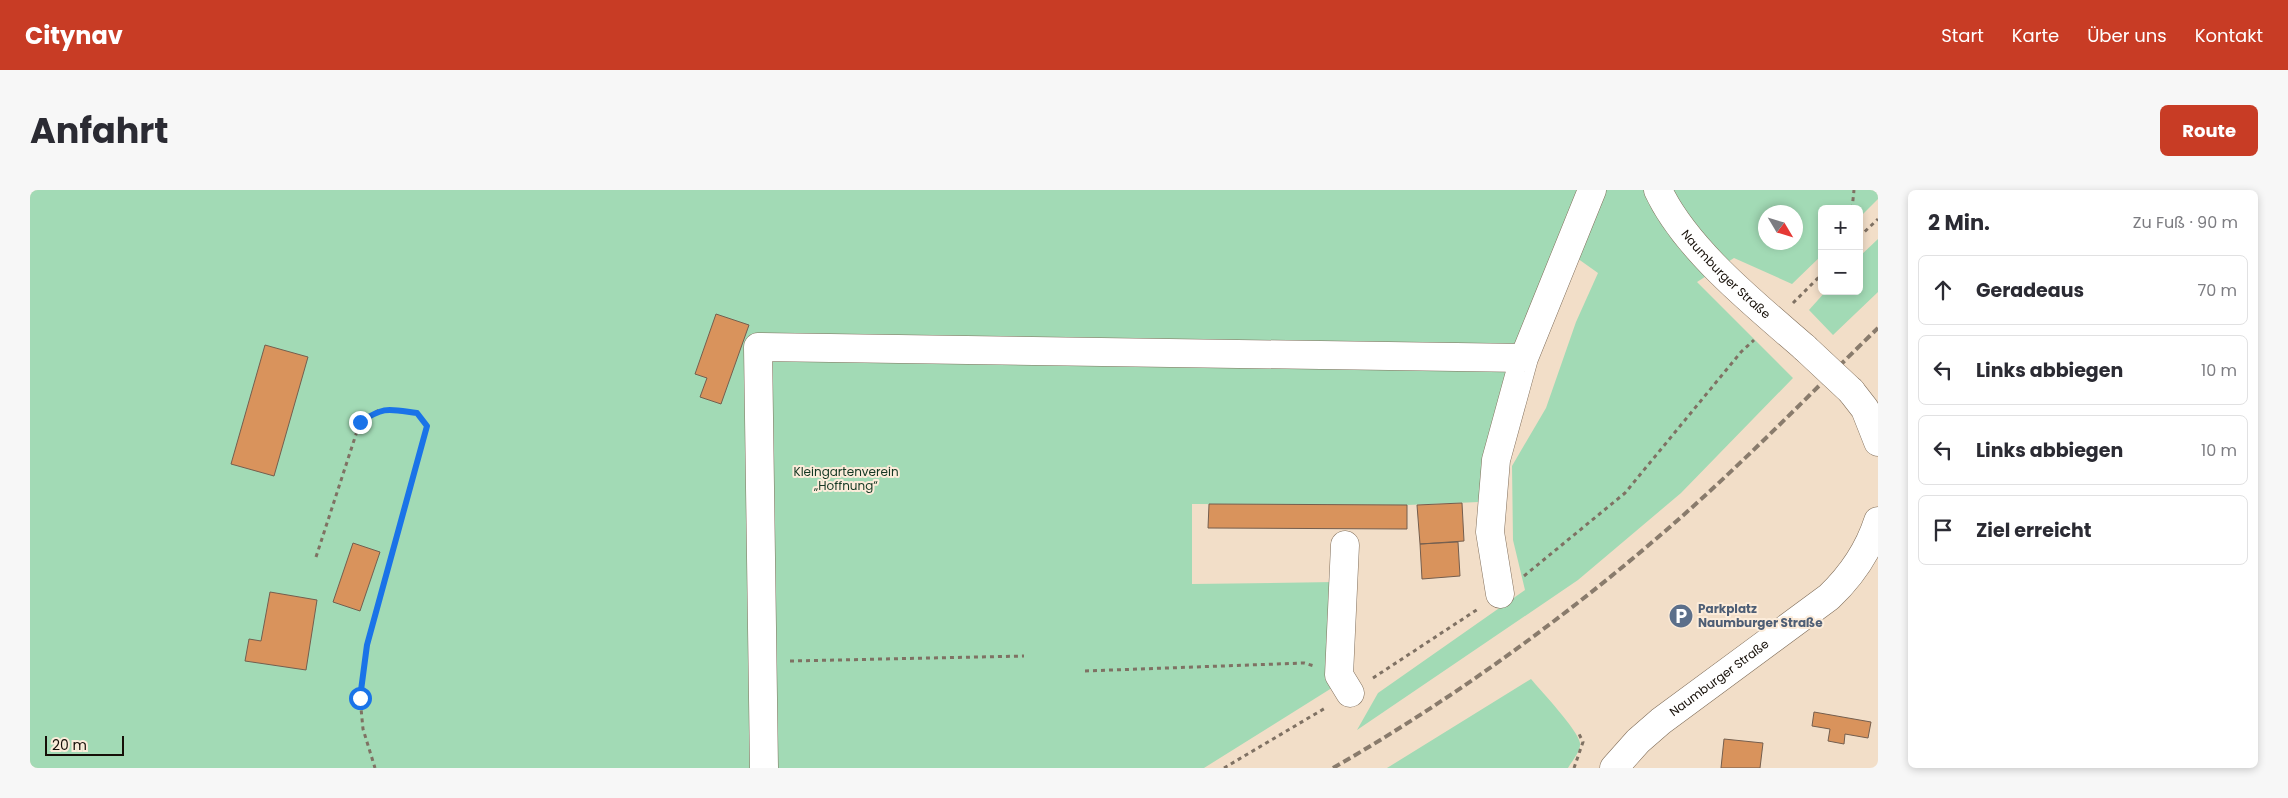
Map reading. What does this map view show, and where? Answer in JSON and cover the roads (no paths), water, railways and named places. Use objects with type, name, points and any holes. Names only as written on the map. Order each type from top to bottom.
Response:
[{"type":"main road","points":[[1500,594],[1490,532],[1496,460],[1524,358],[1592,190]]},
{"type":"main road","name":"Naumburger Straße","points":[[1658,190],[1679,227],[1696,247],[1851,391],[1866,409],[1878,442]]},
{"type":"main road","points":[[764,768],[758,348],[1524,358]]},
{"type":"main road","name":"Naumburger Straße","points":[[1614,768],[1638,741],[1661,721],[1829,597],[1859,563],[1870,543],[1878,521]]},
{"type":"main road","points":[[1344,684],[1345,545]]},
{"type":"railway","points":[[1333,768],[1424,713],[1468,683],[1555,620],[1639,554],[1755,449],[1878,328]]},
{"type":"place","name":"Parkplatz Naumburger Straße","points":[[1681,616]]},
{"type":"park label","name":"Kleingartenverein „Hoffnung“","points":[[846,479]]}]
